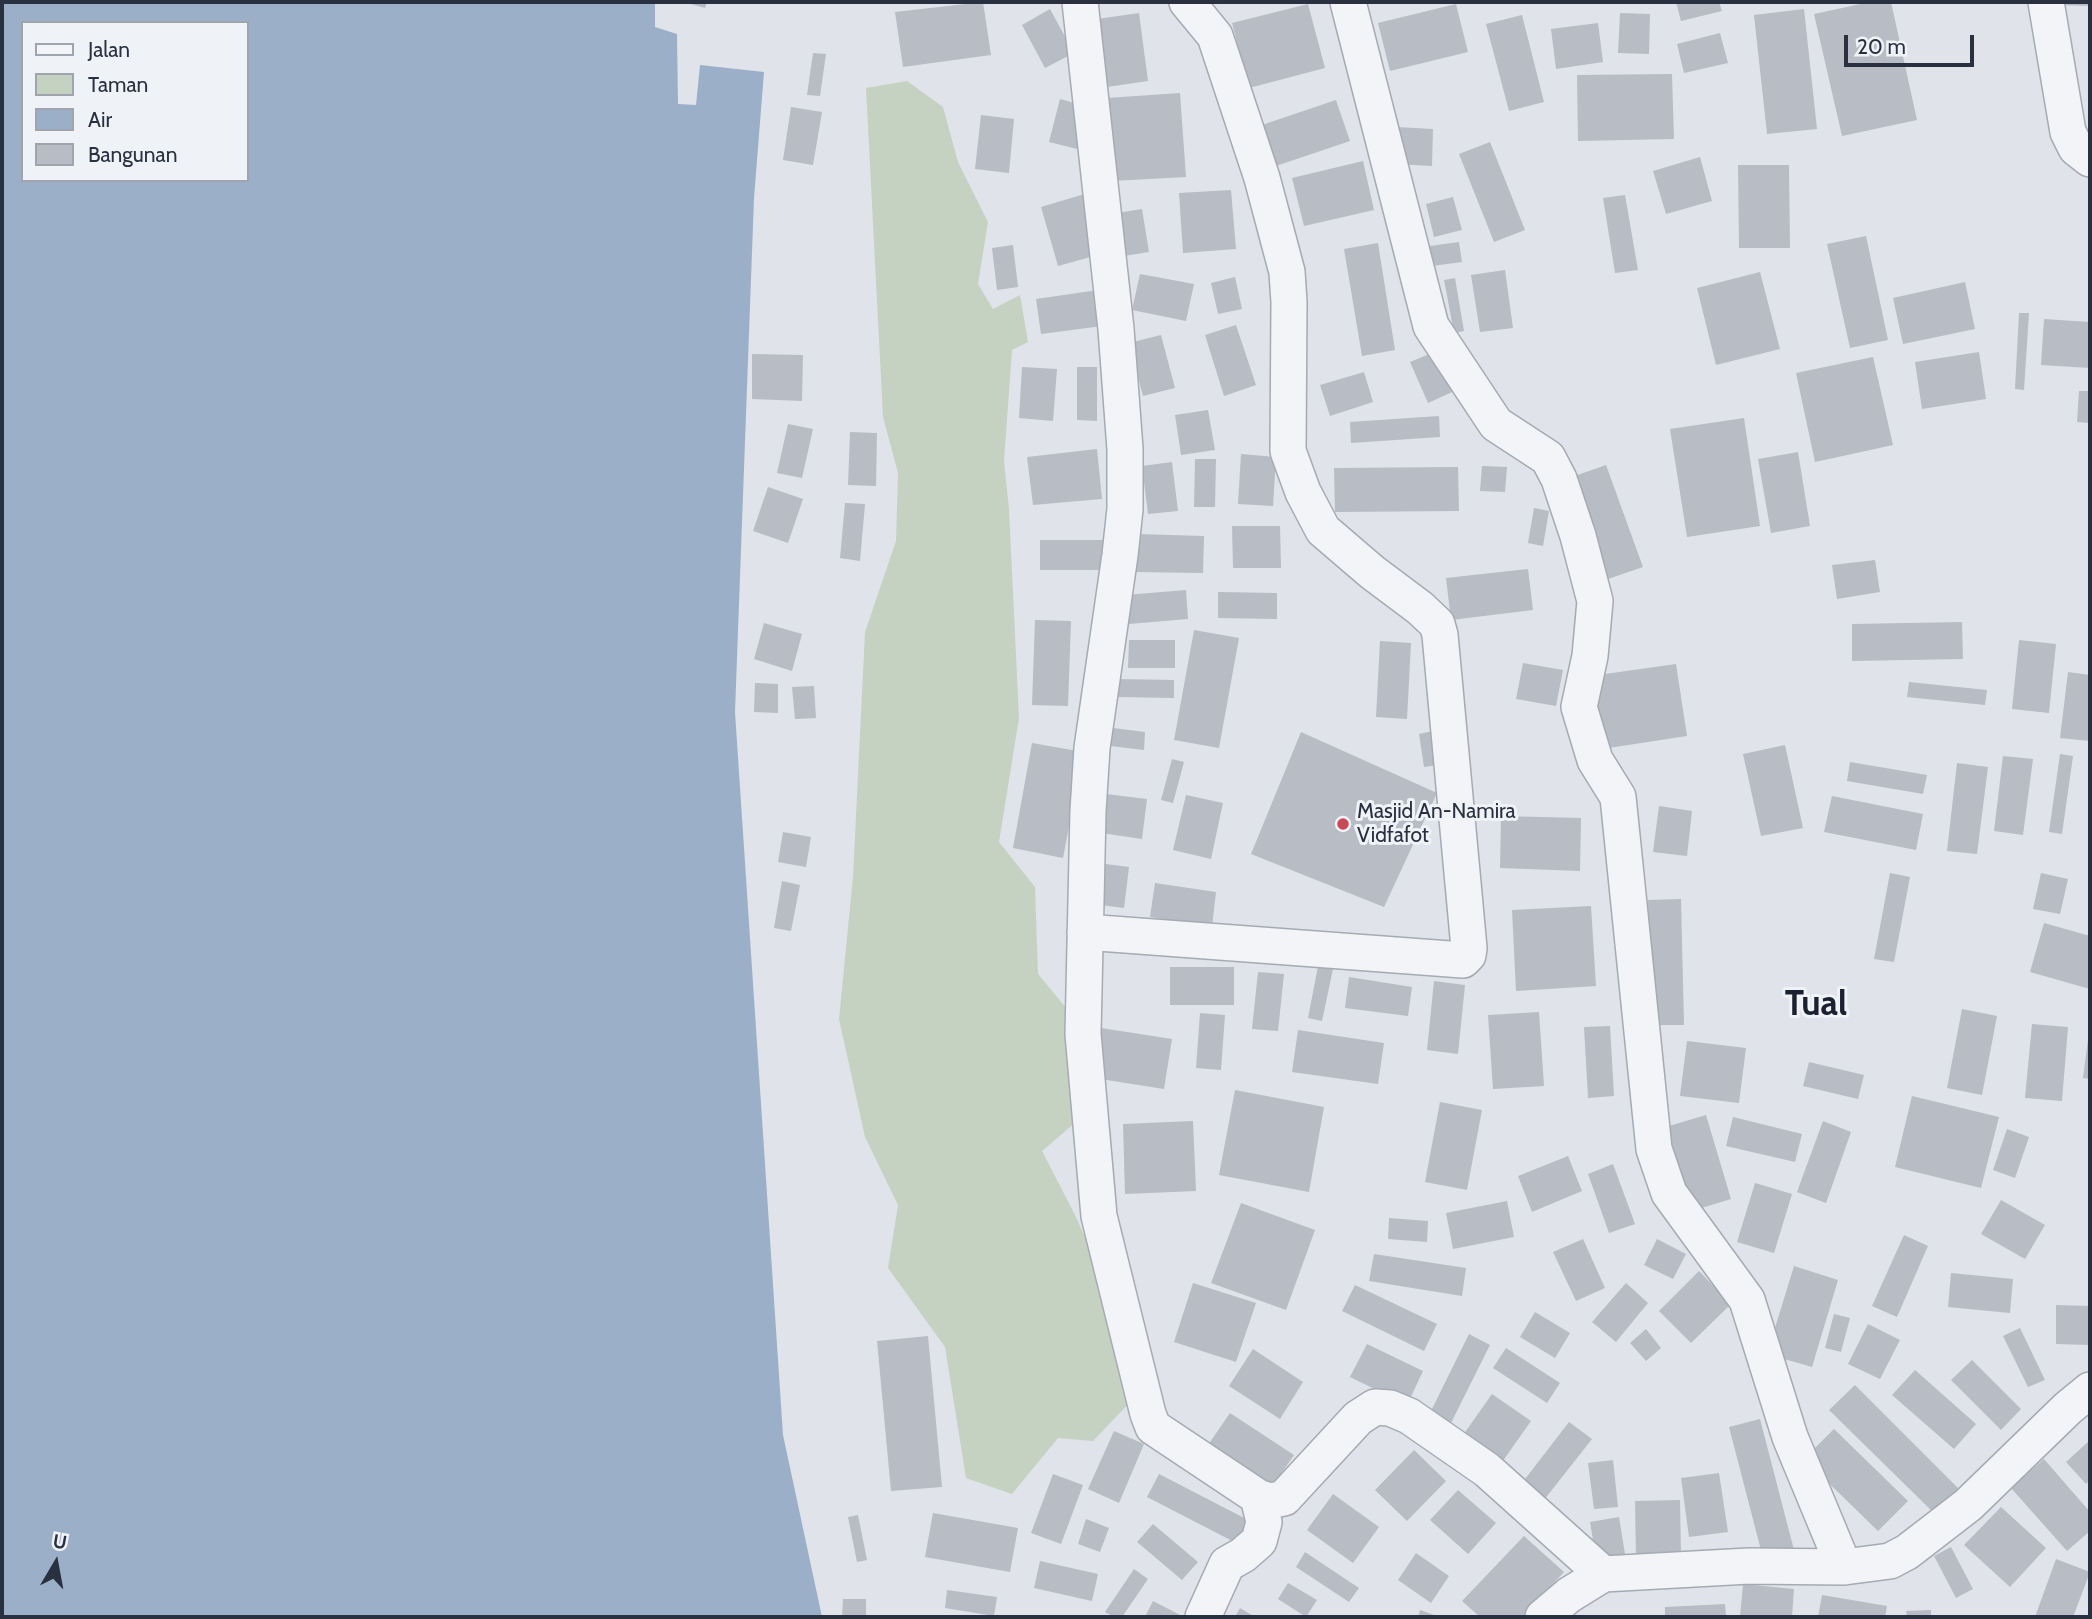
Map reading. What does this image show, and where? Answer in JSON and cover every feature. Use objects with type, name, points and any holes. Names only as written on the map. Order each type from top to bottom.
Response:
[{"type":"street","points":[[1080,2],[1116,329],[1125,461],[1121,555],[1092,748],[1084,932],[1083,1034],[1099,1216],[1148,1414],[1153,1427],[1258,1497],[1269,1501],[1284,1497],[1358,1418],[1375,1407],[1390,1408],[1409,1416],[1487,1470],[1603,1574]]},
{"type":"street","points":[[1084,932],[1463,960],[1468,955],[1469,948],[1437,624],[1323,530],[1303,492],[1288,451],[1287,272],[1262,178],[1215,36],[1187,2]]},
{"type":"street","points":[[1348,2],[1431,326],[1496,424],[1548,458],[1559,479],[1578,536],[1595,601],[1590,656],[1579,707],[1595,760],[1618,797],[1654,1149],[1669,1193],[1747,1300],[1790,1437],[1844,1567]]},
{"type":"street","points":[[2046,2],[2068,132],[2076,148],[2090,159]]},
{"type":"street","points":[[1543,1617],[1569,1595],[1603,1574],[1749,1566],[1844,1567],[1890,1561],[1907,1552],[1968,1505],[2090,1390]]},
{"type":"street","points":[[1203,1617],[1227,1564],[1259,1541],[1264,1522],[1258,1497]]},
{"type":"green space","points":[[907,81],[943,107],[958,162],[988,222],[978,284],[993,309],[1020,295],[1028,342],[1012,350],[1004,461],[1009,509],[1019,718],[999,842],[1035,887],[1038,974],[1067,1009],[1076,1122],[1042,1151],[1075,1215],[1114,1304],[1138,1394],[1093,1441],[1058,1438],[1012,1494],[966,1478],[945,1347],[888,1268],[898,1205],[865,1137],[839,1019],[853,877],[865,632],[896,541],[898,473],[883,417],[866,88]]},
{"type":"water","points":[[2,2],[655,2],[655,27],[677,34],[678,104],[696,105],[700,65],[764,72],[754,198],[735,712],[783,1435],[822,1617],[2,1617]]},
{"type":"building","points":[[684,2],[707,2],[705,8]]},
{"type":"building","points":[[983,2],[991,55],[903,67],[895,12]]},
{"type":"building","points":[[1676,2],[1719,2],[1722,11],[1681,21]]},
{"type":"building","points":[[1870,2],[1891,2],[1917,120],[1842,136],[1814,14]]},
{"type":"building","points":[[2058,2],[2090,2],[2090,6],[2057,5]]},
{"type":"building","points":[[1308,4],[1325,68],[1249,88],[1232,23]]},
{"type":"building","points":[[1456,4],[1468,52],[1390,71],[1378,23]]},
{"type":"building","points":[[1050,9],[1074,53],[1045,68],[1022,25]]},
{"type":"building","points":[[1804,9],[1817,129],[1767,134],[1754,15]]},
{"type":"building","points":[[1139,13],[1148,81],[1107,87],[1097,19]]},
{"type":"building","points":[[1620,13],[1650,14],[1649,54],[1618,53]]},
{"type":"building","points":[[1522,15],[1544,102],[1509,111],[1486,24]]},
{"type":"building","points":[[1598,23],[1603,62],[1556,69],[1551,29]]},
{"type":"building","points":[[1720,33],[1728,63],[1684,73],[1677,44]]},
{"type":"building","points":[[813,53],[826,54],[820,96],[807,95]]},
{"type":"building","points":[[1672,74],[1674,139],[1578,141],[1577,75]]},
{"type":"building","points":[[1180,93],[1186,177],[1112,181],[1107,98]]},
{"type":"building","points":[[1060,99],[1089,107],[1077,149],[1049,142]]},
{"type":"building","points":[[1336,100],[1350,141],[1270,168],[1256,127]]},
{"type":"building","points":[[791,107],[822,112],[813,165],[783,160]]},
{"type":"building","points":[[981,115],[1014,119],[1009,173],[975,169]]},
{"type":"building","points":[[1396,127],[1433,129],[1432,166],[1395,164]]},
{"type":"building","points":[[1490,142],[1525,230],[1494,242],[1459,154]]},
{"type":"building","points":[[1700,157],[1712,201],[1666,214],[1653,171]]},
{"type":"building","points":[[1363,161],[1374,210],[1304,226],[1292,178]]},
{"type":"building","points":[[1738,165],[1789,165],[1790,248],[1739,248]]},
{"type":"building","points":[[1231,190],[1236,249],[1183,253],[1179,193]]},
{"type":"building","points":[[1088,193],[1105,253],[1058,266],[1041,207]]},
{"type":"building","points":[[1625,195],[1638,270],[1615,273],[1603,198]]},
{"type":"building","points":[[1453,197],[1462,230],[1434,237],[1426,204]]},
{"type":"building","points":[[1142,209],[1149,252],[1118,257],[1111,214]]},
{"type":"building","points":[[1866,236],[1888,340],[1850,348],[1827,244]]},
{"type":"building","points":[[1459,242],[1462,262],[1432,266],[1430,246]]},
{"type":"building","points":[[1378,243],[1395,350],[1362,356],[1344,249]]},
{"type":"building","points":[[1013,245],[1018,287],[997,290],[992,248]]},
{"type":"building","points":[[1505,270],[1513,328],[1480,332],[1471,275]]},
{"type":"building","points":[[1760,272],[1780,349],[1716,365],[1697,288]]},
{"type":"building","points":[[1140,274],[1194,284],[1186,321],[1132,310]]},
{"type":"building","points":[[1235,277],[1242,309],[1218,314],[1211,283]]},
{"type":"building","points":[[1455,278],[1464,331],[1454,333],[1444,280]]},
{"type":"building","points":[[1965,282],[1975,329],[1903,344],[1893,298]]},
{"type":"building","points":[[1105,289],[1110,325],[1041,334],[1036,299]]},
{"type":"building","points":[[2019,313],[2029,313],[2024,390],[2015,389]]},
{"type":"building","points":[[2044,319],[2090,322],[2090,368],[2041,365]]},
{"type":"building","points":[[1236,325],[1256,385],[1224,396],[1205,335]]},
{"type":"building","points":[[1161,335],[1175,388],[1143,396],[1129,343]]},
{"type":"building","points":[[1444,348],[1461,388],[1428,403],[1410,362]]},
{"type":"building","points":[[1979,352],[1986,399],[1922,409],[1915,362]]},
{"type":"building","points":[[752,354],[803,355],[802,401],[752,399]]},
{"type":"building","points":[[1873,357],[1893,445],[1815,462],[1796,373]]},
{"type":"building","points":[[1022,367],[1057,369],[1053,421],[1019,418]]},
{"type":"building","points":[[1077,367],[1097,367],[1097,421],[1077,420]]},
{"type":"building","points":[[1364,372],[1373,402],[1330,416],[1320,385]]},
{"type":"building","points":[[2079,391],[2090,391],[2090,423],[2077,422]]},
{"type":"building","points":[[1208,410],[1215,450],[1181,455],[1175,415]]},
{"type":"building","points":[[1439,416],[1440,437],[1351,443],[1350,422]]},
{"type":"building","points":[[1744,418],[1760,526],[1687,537],[1670,429]]},
{"type":"building","points":[[788,424],[813,429],[802,478],[777,473]]},
{"type":"building","points":[[850,432],[877,433],[876,486],[848,485]]},
{"type":"building","points":[[1097,449],[1102,499],[1033,505],[1027,457]]},
{"type":"building","points":[[1798,452],[1810,526],[1771,533],[1758,459]]},
{"type":"building","points":[[1241,454],[1276,457],[1273,506],[1238,504]]},
{"type":"building","points":[[1195,459],[1216,459],[1215,507],[1194,507]]},
{"type":"building","points":[[1172,462],[1178,511],[1148,514],[1142,466]]},
{"type":"building","points":[[1606,465],[1643,567],[1605,580],[1569,478]]},
{"type":"building","points":[[1482,466],[1507,467],[1505,492],[1480,491]]},
{"type":"building","points":[[1458,467],[1459,511],[1335,512],[1334,468]]},
{"type":"building","points":[[768,487],[803,499],[788,543],[753,531]]},
{"type":"building","points":[[845,503],[865,504],[860,561],[840,558]]},
{"type":"building","points":[[1534,508],[1549,511],[1543,546],[1528,543]]},
{"type":"building","points":[[1232,526],[1280,526],[1281,568],[1233,568]]},
{"type":"building","points":[[1137,534],[1204,536],[1203,573],[1136,572]]},
{"type":"building","points":[[1040,540],[1110,540],[1111,570],[1040,570]]},
{"type":"building","points":[[1875,560],[1880,592],[1837,599],[1832,565]]},
{"type":"building","points":[[1528,569],[1533,610],[1451,620],[1446,578]]},
{"type":"building","points":[[1186,590],[1188,619],[1129,624],[1126,595]]},
{"type":"building","points":[[1218,592],[1277,593],[1277,619],[1218,618]]},
{"type":"building","points":[[1035,620],[1071,621],[1068,706],[1032,705]]},
{"type":"building","points":[[1962,622],[1963,659],[1852,661],[1852,624]]},
{"type":"building","points":[[764,623],[802,634],[792,671],[754,659]]},
{"type":"building","points":[[1194,630],[1239,638],[1219,748],[1174,740]]},
{"type":"building","points":[[1129,640],[1175,640],[1175,668],[1128,668]]},
{"type":"building","points":[[2019,640],[2056,644],[2049,713],[2012,709]]},
{"type":"building","points":[[1380,641],[1411,643],[1407,719],[1376,717]]},
{"type":"building","points":[[1523,663],[1563,670],[1556,706],[1516,699]]},
{"type":"building","points":[[1676,664],[1687,736],[1602,749],[1591,676]]},
{"type":"building","points":[[2068,672],[2090,675],[2090,741],[2060,738]]},
{"type":"building","points":[[1117,679],[1174,680],[1174,698],[1117,697]]},
{"type":"building","points":[[1909,682],[1987,690],[1985,705],[1907,697]]},
{"type":"building","points":[[755,683],[778,684],[778,713],[754,712]]},
{"type":"building","points":[[814,686],[816,718],[795,719],[792,687]]},
{"type":"building","points":[[1097,726],[1145,732],[1144,750],[1094,744]]},
{"type":"building","points":[[1433,731],[1438,765],[1424,767],[1419,734]]},
{"type":"building","name":"Masjid An-Namira Vidfafot","points":[[1301,732],[1437,793],[1384,907],[1251,854]]},
{"type":"building","points":[[1032,743],[1083,752],[1063,858],[1013,848]]},
{"type":"building","points":[[1785,745],[1803,828],[1761,836],[1743,754]]},
{"type":"building","points":[[2060,754],[2073,756],[2062,834],[2049,832]]},
{"type":"building","points":[[2003,756],[2033,759],[2023,835],[1994,831]]},
{"type":"building","points":[[1172,759],[1184,762],[1173,803],[1161,800]]},
{"type":"building","points":[[1850,762],[1927,775],[1923,794],[1847,781]]},
{"type":"building","points":[[1957,763],[1988,767],[1977,854],[1947,851]]},
{"type":"building","points":[[1106,794],[1147,799],[1142,839],[1101,833]]},
{"type":"building","points":[[1186,795],[1223,803],[1211,859],[1173,850]]},
{"type":"building","points":[[1832,796],[1923,814],[1916,850],[1824,832]]},
{"type":"building","points":[[1659,806],[1692,811],[1687,856],[1653,852]]},
{"type":"building","points":[[1501,816],[1581,818],[1580,871],[1500,868]]},
{"type":"building","points":[[783,832],[811,837],[806,867],[778,862]]},
{"type":"building","points":[[1098,863],[1129,867],[1124,908],[1093,904]]},
{"type":"building","points":[[1890,873],[1910,877],[1894,962],[1874,959]]},
{"type":"building","points":[[2041,873],[2068,879],[2060,914],[2033,909]]},
{"type":"building","points":[[782,881],[800,885],[791,931],[774,928]]},
{"type":"building","points":[[1155,883],[1216,892],[1212,927],[1150,917]]},
{"type":"building","points":[[1681,899],[1684,1025],[1651,1025],[1648,900]]},
{"type":"building","points":[[1591,906],[1596,986],[1516,991],[1512,910]]},
{"type":"building","points":[[2044,923],[2090,936],[2090,989],[2030,972]]},
{"type":"building","points":[[1319,961],[1334,964],[1322,1021],[1308,1018]]},
{"type":"building","points":[[1170,967],[1234,967],[1234,1005],[1170,1005]]},
{"type":"building","points":[[1258,972],[1284,974],[1278,1031],[1252,1029]]},
{"type":"building","points":[[1349,977],[1412,987],[1408,1016],[1345,1008]]},
{"type":"building","points":[[1434,981],[1465,985],[1458,1054],[1427,1050]]},
{"type":"building","points":[[1962,1009],[1997,1016],[1982,1095],[1947,1088]]},
{"type":"building","points":[[1539,1012],[1544,1086],[1493,1089],[1488,1015]]},
{"type":"building","points":[[1200,1013],[1225,1015],[1221,1070],[1196,1068]]},
{"type":"building","points":[[2032,1024],[2068,1027],[2062,1101],[2025,1098]]},
{"type":"building","points":[[1610,1026],[1614,1096],[1588,1098],[1584,1027]]},
{"type":"building","points":[[1101,1028],[1172,1039],[1164,1089],[1094,1078]]},
{"type":"building","points":[[1298,1030],[1384,1043],[1378,1084],[1292,1072]]},
{"type":"building","points":[[2090,1032],[2090,1079],[2083,1078]]},
{"type":"building","points":[[1687,1041],[1746,1048],[1739,1103],[1680,1096]]},
{"type":"building","points":[[1809,1062],[1864,1075],[1858,1099],[1803,1086]]},
{"type":"building","points":[[1235,1090],[1324,1107],[1309,1192],[1219,1175]]},
{"type":"building","points":[[1912,1096],[1999,1117],[1981,1188],[1895,1167]]},
{"type":"building","points":[[1440,1102],[1482,1110],[1467,1190],[1425,1182]]},
{"type":"building","points":[[1706,1115],[1731,1199],[1685,1213],[1659,1129]]},
{"type":"building","points":[[1733,1117],[1802,1134],[1795,1162],[1726,1146]]},
{"type":"building","points":[[1193,1121],[1196,1191],[1125,1194],[1123,1124]]},
{"type":"building","points":[[1823,1121],[1851,1132],[1826,1203],[1797,1192]]},
{"type":"building","points":[[2007,1129],[2029,1137],[2015,1178],[1993,1170]]},
{"type":"building","points":[[1568,1156],[1582,1191],[1532,1212],[1518,1176]]},
{"type":"building","points":[[1613,1164],[1635,1224],[1609,1233],[1588,1174]]},
{"type":"building","points":[[1755,1183],[1792,1194],[1774,1253],[1737,1242]]},
{"type":"building","points":[[2001,1200],[2045,1225],[2025,1259],[1981,1234]]},
{"type":"building","points":[[1507,1201],[1514,1237],[1453,1249],[1446,1213]]},
{"type":"building","points":[[1241,1203],[1315,1230],[1286,1310],[1211,1283]]},
{"type":"building","points":[[1389,1218],[1428,1221],[1427,1242],[1388,1239]]},
{"type":"building","points":[[1904,1235],[1928,1246],[1897,1317],[1872,1306]]},
{"type":"building","points":[[1583,1239],[1605,1288],[1576,1301],[1553,1252]]},
{"type":"building","points":[[1657,1239],[1686,1254],[1673,1279],[1644,1265]]},
{"type":"building","points":[[1374,1254],[1466,1268],[1462,1296],[1369,1281]]},
{"type":"building","points":[[1794,1266],[1838,1280],[1812,1367],[1767,1354]]},
{"type":"building","points":[[1699,1271],[1731,1304],[1691,1343],[1659,1311]]},
{"type":"building","points":[[1951,1273],[2013,1279],[2010,1313],[1948,1307]]},
{"type":"building","points":[[1193,1283],[1256,1303],[1236,1362],[1174,1342]]},
{"type":"building","points":[[1626,1283],[1648,1303],[1616,1342],[1592,1322]]},
{"type":"building","points":[[1355,1285],[1437,1324],[1424,1351],[1342,1311]]},
{"type":"building","points":[[2056,1305],[2090,1306],[2090,1345],[2056,1344]]},
{"type":"building","points":[[1535,1312],[1570,1333],[1555,1358],[1520,1337]]},
{"type":"building","points":[[1834,1314],[1850,1318],[1841,1352],[1825,1348]]},
{"type":"building","points":[[1868,1324],[1900,1340],[1880,1379],[1848,1364]]},
{"type":"building","points":[[2020,1328],[2045,1380],[2028,1387],[2003,1336]]},
{"type":"building","points":[[1646,1329],[1661,1348],[1646,1361],[1630,1343]]},
{"type":"building","points":[[1469,1334],[1490,1345],[1450,1425],[1429,1415]]},
{"type":"building","points":[[928,1336],[942,1487],[891,1491],[877,1341]]},
{"type":"building","points":[[1367,1344],[1423,1371],[1407,1405],[1350,1377]]},
{"type":"building","points":[[1506,1348],[1560,1383],[1547,1403],[1493,1368]]},
{"type":"building","points":[[1253,1349],[1303,1382],[1280,1419],[1229,1386]]},
{"type":"building","points":[[1972,1360],[2021,1409],[2001,1430],[1951,1380]]},
{"type":"building","points":[[1915,1370],[1976,1424],[1954,1449],[1892,1395]]},
{"type":"building","points":[[1855,1385],[1961,1491],[1936,1515],[1829,1410]]},
{"type":"building","points":[[1492,1394],[1531,1421],[1500,1465],[1461,1438]]},
{"type":"building","points":[[1230,1413],[1294,1455],[1272,1487],[1208,1445]]},
{"type":"building","points":[[1760,1419],[1794,1550],[1763,1558],[1729,1427]]},
{"type":"building","points":[[1569,1422],[1592,1439],[1544,1500],[1522,1483]]},
{"type":"building","points":[[1834,1429],[1908,1501],[1878,1531],[1804,1459]]},
{"type":"building","points":[[1114,1431],[1144,1444],[1119,1503],[1088,1489]]},
{"type":"building","points":[[2090,1440],[2090,1480],[2086,1484],[2066,1462]]},
{"type":"building","points":[[1414,1450],[1446,1481],[1407,1521],[1375,1490]]},
{"type":"building","points":[[2044,1459],[2090,1512],[2090,1531],[2067,1551],[2011,1488]]},
{"type":"building","points":[[1613,1460],[1618,1507],[1594,1509],[1588,1463]]},
{"type":"building","points":[[1719,1473],[1728,1532],[1689,1537],[1681,1478]]},
{"type":"building","points":[[1053,1474],[1083,1485],[1061,1544],[1031,1533]]},
{"type":"building","points":[[1159,1474],[1254,1523],[1242,1546],[1147,1497]]},
{"type":"building","points":[[1458,1490],[1496,1523],[1468,1554],[1430,1520]]},
{"type":"building","points":[[1333,1494],[1379,1527],[1353,1563],[1307,1530]]},
{"type":"building","points":[[1680,1500],[1681,1556],[1636,1557],[1635,1501]]},
{"type":"building","points":[[2001,1507],[2046,1548],[2010,1587],[1964,1545]]},
{"type":"building","points":[[933,1513],[1018,1528],[1010,1572],[925,1557]]},
{"type":"building","points":[[858,1515],[867,1560],[857,1562],[848,1517]]},
{"type":"building","points":[[1619,1517],[1625,1554],[1596,1558],[1590,1522]]},
{"type":"building","points":[[1086,1519],[1109,1528],[1100,1552],[1078,1544]]},
{"type":"building","points":[[1153,1524],[1198,1562],[1182,1580],[1137,1542]]},
{"type":"building","points":[[1524,1536],[1564,1572],[1522,1617],[1480,1617],[1462,1601]]},
{"type":"building","points":[[1951,1547],[1973,1589],[1956,1598],[1934,1556]]},
{"type":"building","points":[[1305,1552],[1359,1588],[1349,1602],[1296,1567]]},
{"type":"building","points":[[1416,1553],[1449,1576],[1431,1603],[1398,1580]]},
{"type":"building","points":[[2056,1559],[2090,1572],[2073,1617],[2035,1617]]},
{"type":"building","points":[[1040,1561],[1098,1574],[1092,1601],[1034,1588]]},
{"type":"building","points":[[1134,1569],[1148,1579],[1122,1617],[1114,1617],[1105,1612]]},
{"type":"building","points":[[1288,1583],[1317,1600],[1306,1617],[1278,1599]]},
{"type":"building","points":[[1743,1584],[1794,1589],[1792,1617],[1740,1617]]},
{"type":"building","points":[[947,1590],[997,1597],[994,1616],[945,1608]]},
{"type":"building","points":[[1822,1595],[1887,1606],[1885,1617],[1818,1617]]},
{"type":"building","points":[[843,1599],[866,1599],[866,1617],[842,1617]]},
{"type":"building","points":[[1153,1601],[1184,1617],[1145,1617]]},
{"type":"building","points":[[1725,1604],[1726,1617],[1665,1617],[1665,1607]]},
{"type":"building","points":[[1240,1608],[1255,1617],[1235,1617]]},
{"type":"building","points":[[1420,1610],[1440,1617],[1418,1617]]},
{"type":"building","points":[[1931,1610],[1931,1617],[1907,1617],[1906,1611]]},
{"type":"place","name":"Masjid An-Namira Vidfafot","points":[[1343,824]]},
{"type":"district","name":"Tual","points":[[1816,1005]]}]
